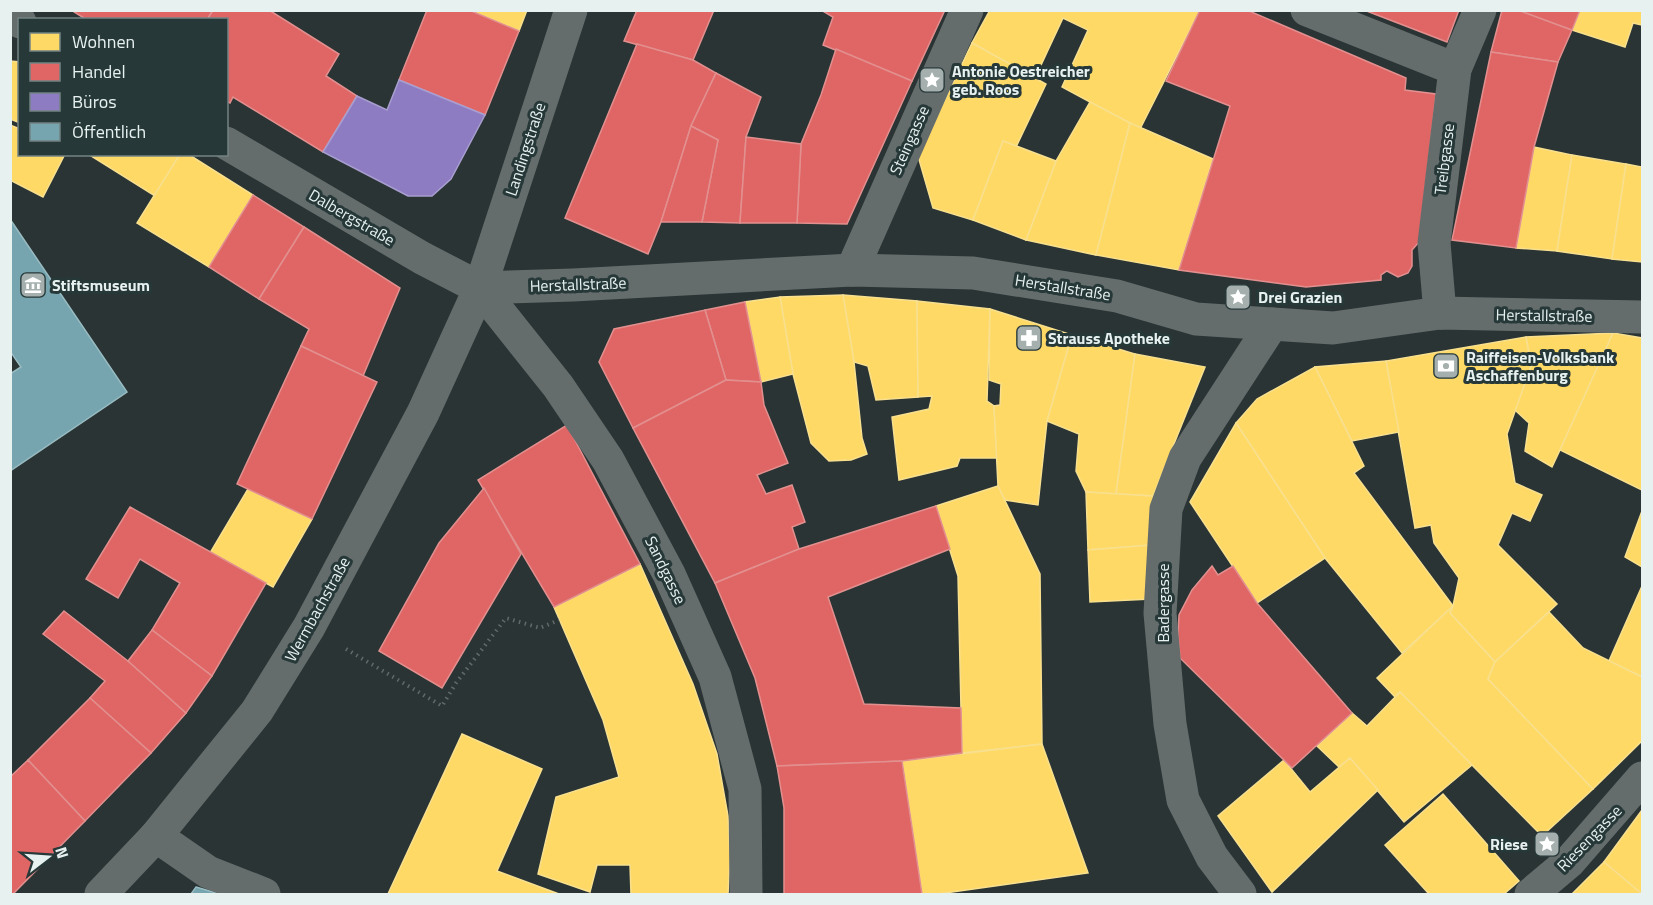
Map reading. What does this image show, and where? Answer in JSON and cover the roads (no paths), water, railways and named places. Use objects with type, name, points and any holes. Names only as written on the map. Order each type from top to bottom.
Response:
[{"type":"street","name":"Landingstraße","points":[[480,288],[571,10]]},
{"type":"street","name":"Steingasse","points":[[852,270],[967,10]]},
{"type":"street","points":[[1307,10],[1455,69]]},
{"type":"street","name":"Treibgasse","points":[[1440,313],[1434,243],[1455,69],[1480,10]]},
{"type":"street","name":"Dalbergstraße","points":[[228,144],[422,258],[480,288]]},
{"type":"street","name":"Herstallstraße","points":[[480,288],[852,270],[973,273],[1117,296],[1196,319],[1272,324],[1333,328],[1440,313],[1642,317]]},
{"type":"street","name":"Wermbachstraße","points":[[101,894],[156,836],[257,711],[309,627],[423,413],[480,288]]},
{"type":"street","name":"Sandgasse","points":[[480,288],[558,386],[608,460],[669,574],[715,677],[745,789],[747,894]]},
{"type":"street","name":"Badergasse","points":[[1240,894],[1212,857],[1184,800],[1170,724],[1160,613],[1166,509],[1185,458],[1272,324]]},
{"type":"street","name":"Riesengasse","points":[[1531,894],[1569,862],[1642,778]]},
{"type":"street","points":[[156,836],[208,872],[264,894]]},
{"type":"place","name":"Antonie Oestreicher geb. Roos","points":[[932,80]]},
{"type":"place","name":"Stiftsmuseum","points":[[33,285]]},
{"type":"place","name":"Drei Grazien","points":[[1238,297]]},
{"type":"place","name":"Strauss Apotheke","points":[[1029,338]]},
{"type":"place","name":"Raiffeisen-Volksbank Aschaffenburg","points":[[1446,366]]},
{"type":"place","name":"Riese","points":[[1547,844]]}]
